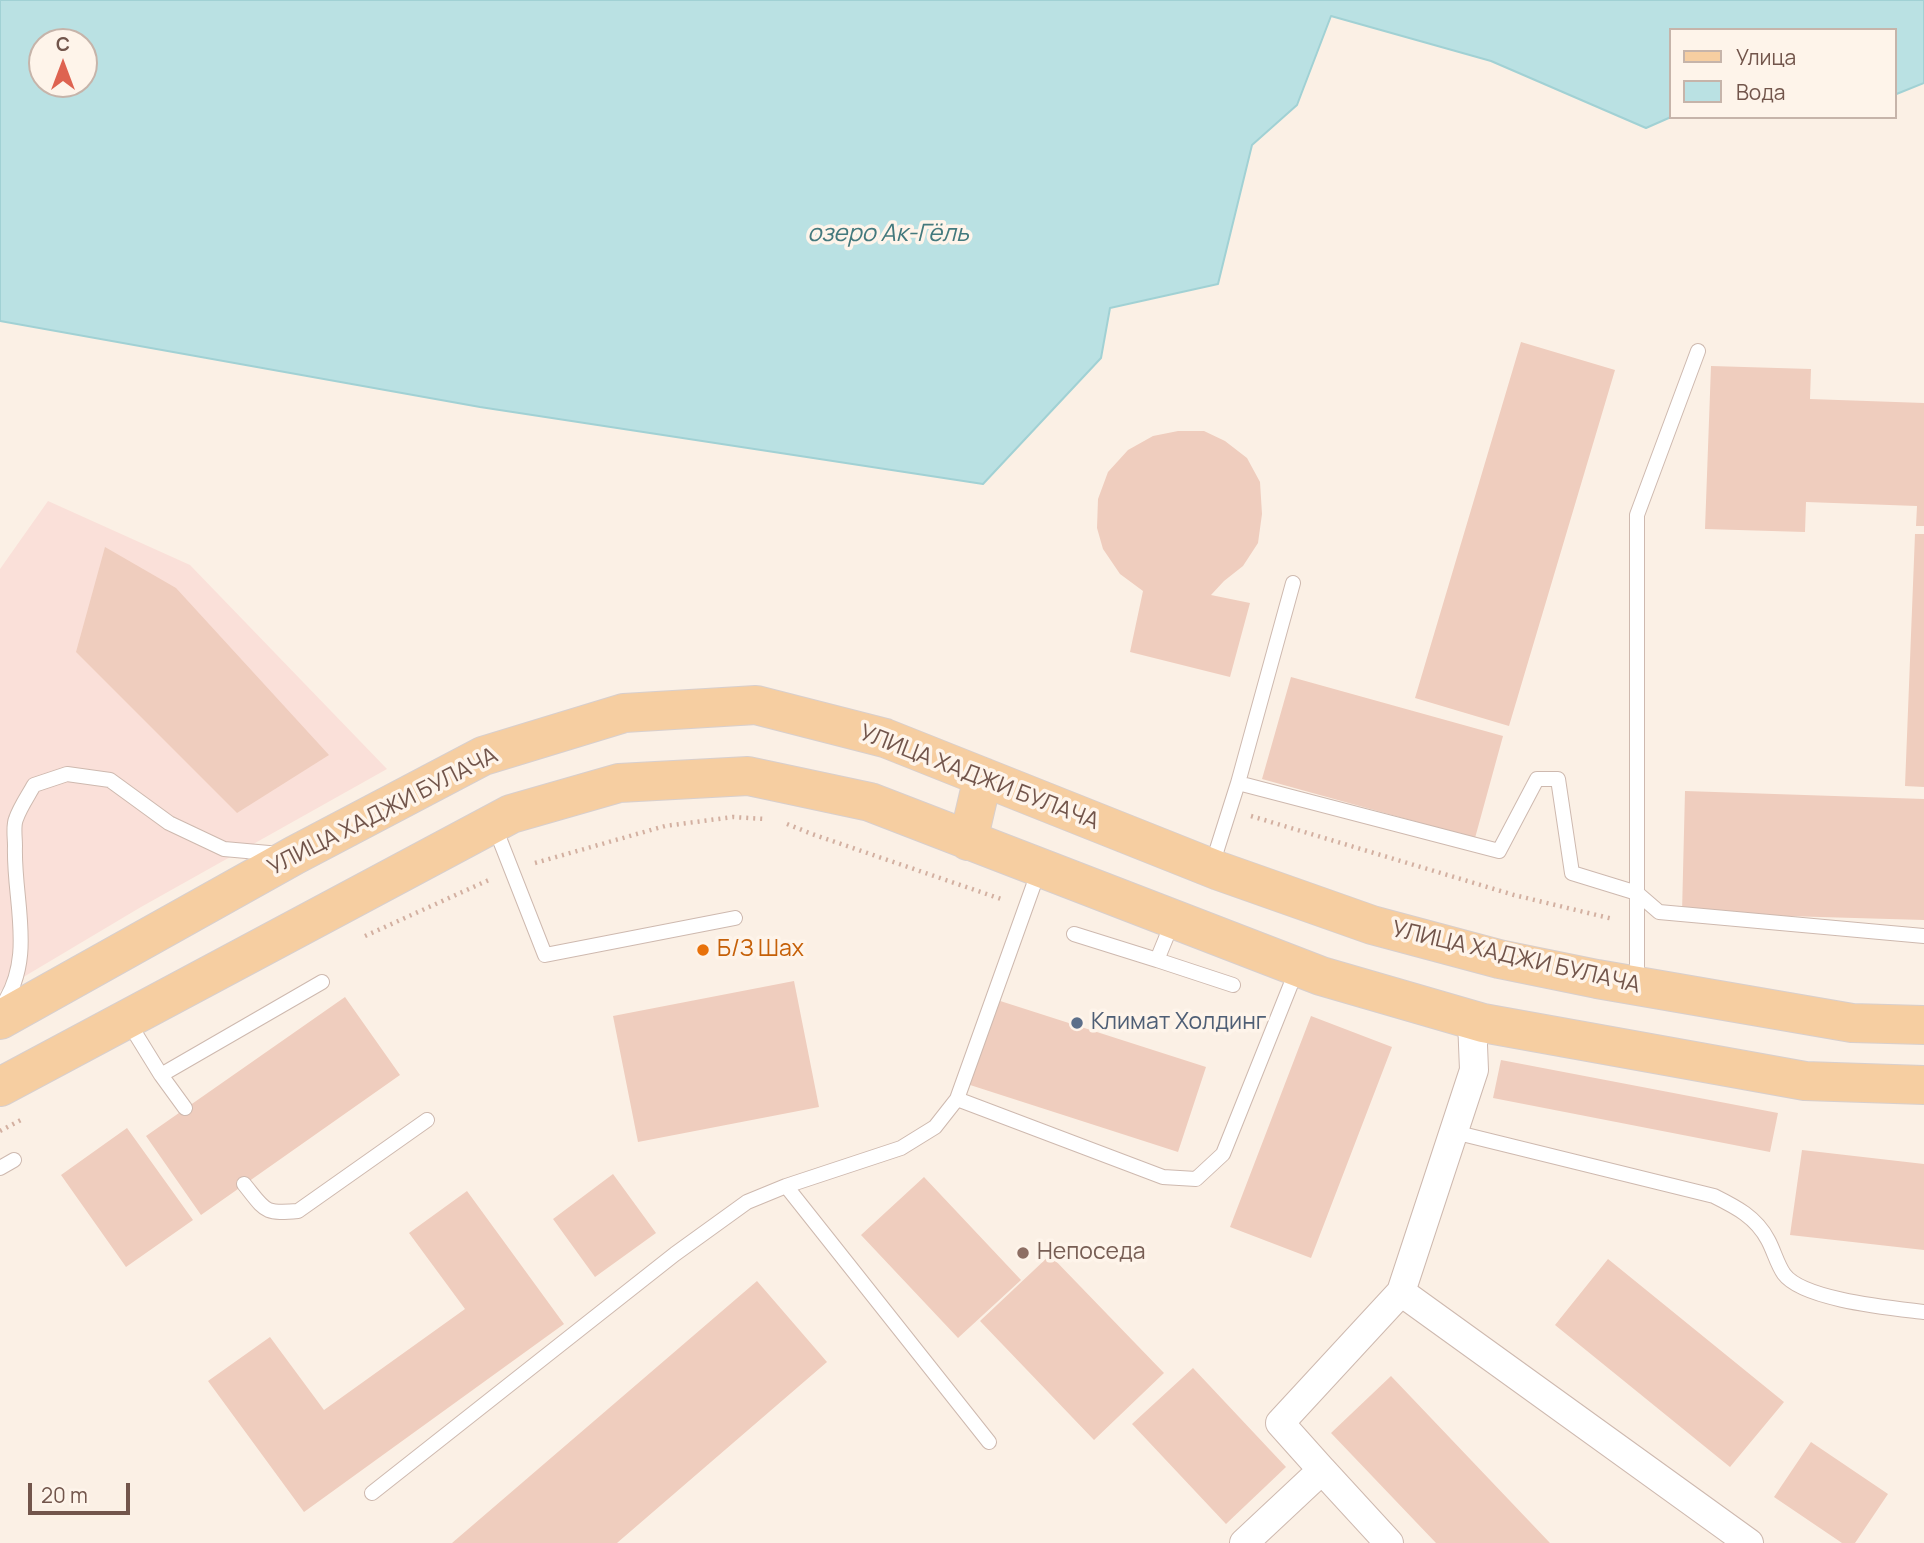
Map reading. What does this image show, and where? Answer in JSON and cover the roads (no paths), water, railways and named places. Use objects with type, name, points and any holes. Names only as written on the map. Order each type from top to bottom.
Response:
[{"type":"main road","name":"УЛИЦА ХАДЖИ БУЛАЧА","points":[[0,1020],[295,855],[483,756],[624,713],[756,705],[885,738],[1211,867],[1371,925],[1499,959],[1637,985],[1853,1023],[1924,1025]]},
{"type":"main road","points":[[0,1087],[512,814],[620,783],[748,776],[870,802],[1298,968],[1389,998],[1472,1020],[1805,1081],[1924,1085]]},
{"type":"main road","points":[[968,841],[983,777]]},
{"type":"street","points":[[1390,1543],[1280,1423],[1402,1292],[1474,1070],[1472,1020]]},
{"type":"street","points":[[1402,1292],[1749,1543]]},
{"type":"street","points":[[1244,1543],[1322,1470]]},
{"type":"lane","points":[[1637,985],[1637,515],[1698,351]]},
{"type":"lane","points":[[1211,867],[1238,783],[1293,583]]},
{"type":"lane","points":[[0,1009],[8,998],[21,963],[21,911],[14,860],[15,820],[34,785],[67,774],[110,780],[169,823],[224,849],[295,855]]},
{"type":"lane","points":[[1238,783],[1499,851],[1537,779],[1558,779],[1572,873],[1637,893],[1659,912],[1924,936]]},
{"type":"lane","points":[[494,823],[545,955],[735,918]]},
{"type":"lane","points":[[372,1493],[675,1254],[747,1202],[786,1186],[901,1148],[934,1127],[957,1099],[1040,869]]},
{"type":"lane","points":[[1157,960],[1173,919]]},
{"type":"lane","points":[[1074,934],[1233,985]]},
{"type":"lane","points":[[957,1099],[1163,1177],[1196,1179],[1223,1154],[1298,968]]},
{"type":"lane","points":[[161,1075],[322,982]]},
{"type":"lane","points":[[126,1018],[185,1108]]},
{"type":"lane","points":[[244,1185],[262,1207],[274,1213],[298,1211],[427,1120]]},
{"type":"lane","points":[[1454,1132],[1714,1196],[1747,1213],[1766,1237],[1785,1275],[1797,1286],[1815,1294],[1924,1312]]},
{"type":"lane","points":[[0,1168],[14,1160]]},
{"type":"lane","points":[[786,1186],[989,1442]]},
{"type":"water","name":"озеро Ак-Гёль","points":[[0,0],[1924,0],[1924,83],[1896,94],[1896,28],[1668,28],[1668,118],[1646,128],[1491,61],[1331,16],[1297,105],[1252,145],[1218,284],[1110,308],[1101,358],[983,484],[480,407],[0,321]]},
{"type":"place","name":"Б/З Шах","points":[[703,950]]},
{"type":"place","name":"Климат Холдинг","points":[[1077,1023]]},
{"type":"place","name":"Непоседа","points":[[1023,1253]]}]
